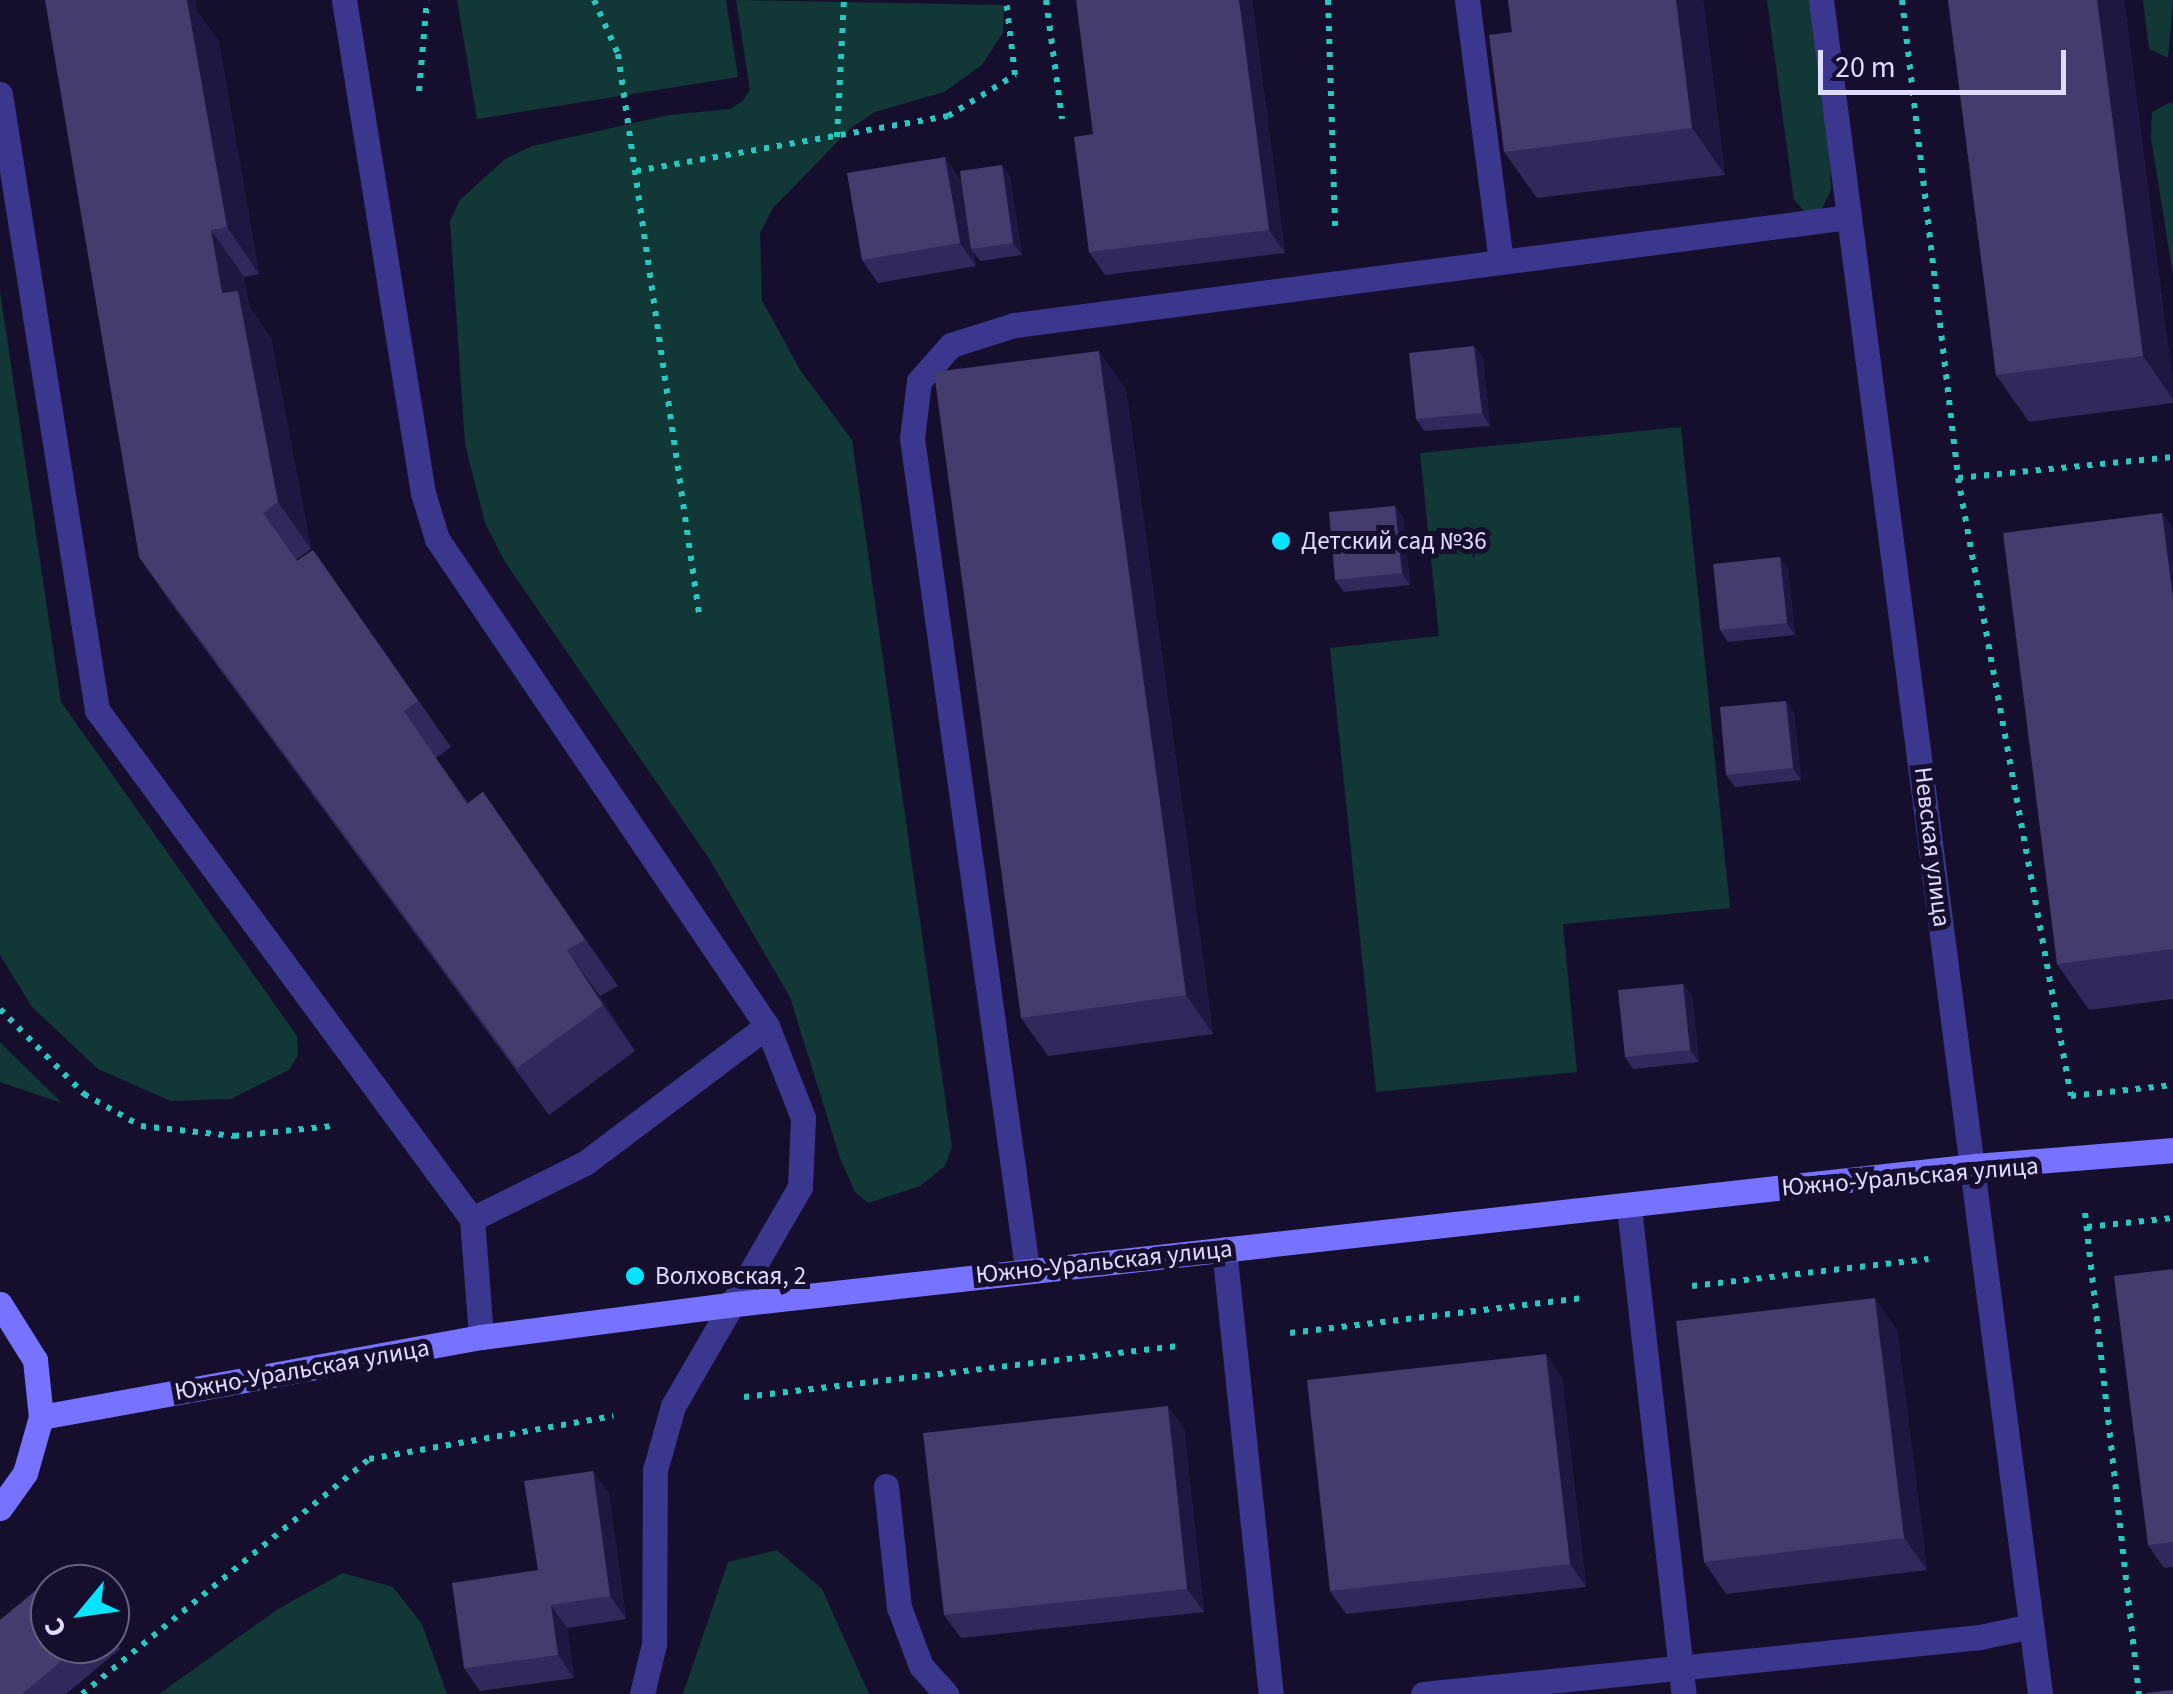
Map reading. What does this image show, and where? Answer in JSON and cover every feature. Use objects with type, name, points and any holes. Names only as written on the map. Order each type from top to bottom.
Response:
[{"type":"main road","name":"Южно-Уральская улица","points":[[42,1417],[481,1337],[727,1305],[1027,1268],[1224,1250],[1974,1166],[2173,1150]]},
{"type":"main road","points":[[0,1304],[35,1360],[42,1417],[25,1473],[0,1508]]},
{"type":"street","points":[[344,0],[423,492],[437,538],[768,1026],[803,1118],[800,1187],[727,1305],[673,1406],[655,1470],[654,1644],[642,1694]]},
{"type":"street","points":[[1467,0],[1501,261]]},
{"type":"street","name":"Невская улица","points":[[1821,0],[2040,1694]]},
{"type":"street","points":[[0,94],[97,710],[472,1219],[481,1337]]},
{"type":"street","points":[[1027,1268],[912,438],[919,381],[951,345],[1014,325],[1849,217]]},
{"type":"street","points":[[472,1219],[586,1163],[768,1026]]},
{"type":"street","points":[[1630,1206],[1684,1694]]},
{"type":"street","points":[[1224,1250],[1271,1694]]},
{"type":"street","points":[[886,1486],[899,1607],[921,1666],[946,1694]]},
{"type":"street","points":[[1423,1694],[1980,1637],[2032,1626]]},
{"type":"path","points":[[594,0],[618,54],[699,614]]},
{"type":"path","points":[[837,137],[844,0]]},
{"type":"path","points":[[636,171],[948,116],[1014,75],[1006,0]]},
{"type":"path","points":[[1046,0],[1062,118]]},
{"type":"path","points":[[1328,0],[1337,282]]},
{"type":"path","points":[[1902,0],[1958,478],[2071,1096],[2173,1086]]},
{"type":"path","points":[[1958,478],[2173,457]]},
{"type":"path","points":[[0,1008],[84,1094],[141,1126],[234,1136],[398,1119]]},
{"type":"path","points":[[2139,1694],[2087,1227],[2173,1218]]},
{"type":"path","points":[[82,1694],[369,1459],[673,1406],[1934,1258]]},
{"type":"green space","points":[[457,0],[726,0],[738,77],[477,119]]},
{"type":"green space","points":[[736,0],[1004,5],[1003,33],[982,65],[944,92],[875,112],[851,128],[773,208],[760,233],[762,300],[800,370],[852,440],[952,1147],[945,1166],[920,1186],[868,1203],[855,1192],[840,1158],[790,997],[710,860],[505,562],[485,523],[465,444],[450,221],[460,200],[505,159],[532,146],[669,115],[730,109],[743,101],[750,90]]},
{"type":"green space","points":[[1767,0],[1809,0],[1829,121],[1831,190],[1821,211],[1806,213],[1794,200]]},
{"type":"green space","points":[[2143,0],[2173,0],[2168,58],[2149,49]]},
{"type":"green space","points":[[2171,102],[2173,275],[2151,138],[2152,112]]},
{"type":"green space","points":[[0,291],[61,702],[297,1036],[298,1055],[289,1070],[231,1099],[171,1101],[98,1069],[32,1007],[0,955]]},
{"type":"green space","points":[[1681,427],[1730,908],[1563,924],[1577,1072],[1376,1092],[1330,648],[1439,636],[1420,453]]},
{"type":"green space","points":[[0,1042],[62,1103],[0,1082]]},
{"type":"green space","points":[[777,1550],[822,1589],[869,1694],[683,1694],[728,1562]]},
{"type":"green space","points":[[343,1573],[393,1587],[422,1624],[447,1694],[159,1694],[278,1609]]},
{"type":"building","points":[[45,0],[187,0],[227,227],[211,230],[222,293],[238,291],[278,502],[263,513],[297,561],[313,550],[418,701],[404,711],[467,804],[483,792],[585,940],[567,950],[603,1005],[517,1068],[139,557]]},
{"type":"building","points":[[1076,0],[1239,0],[1269,230],[1089,252],[1074,137],[1093,134]]},
{"type":"building","points":[[1508,0],[1676,0],[1692,128],[1504,152],[1489,35],[1512,32]]},
{"type":"building","points":[[1948,0],[2097,0],[2143,356],[1996,375]]},
{"type":"building","points":[[945,157],[960,243],[862,260],[847,173]]},
{"type":"building","points":[[1002,165],[1013,243],[971,249],[960,171]]},
{"type":"building","points":[[1474,346],[1482,413],[1416,419],[1409,353]]},
{"type":"building","points":[[1099,351],[1186,995],[1021,1018],[934,372]]},
{"type":"building","points":[[1395,506],[1402,573],[1335,580],[1329,512]]},
{"type":"building","points":[[2162,513],[2173,599],[2173,949],[2057,964],[2003,533]]},
{"type":"building","points":[[1780,557],[1787,623],[1720,630],[1713,564]]},
{"type":"building","points":[[1786,701],[1793,768],[1726,775],[1720,707]]},
{"type":"building","points":[[1683,984],[1690,1050],[1625,1057],[1618,990]]},
{"type":"building","points":[[2173,1269],[2173,1542],[2148,1545],[2114,1276]]},
{"type":"building","points":[[1875,1298],[1904,1538],[1704,1562],[1676,1321]]},
{"type":"building","points":[[1546,1354],[1570,1564],[1330,1591],[1307,1380]]},
{"type":"building","points":[[1168,1406],[1187,1589],[944,1615],[923,1433]]},
{"type":"building","points":[[593,1471],[610,1596],[551,1605],[558,1655],[464,1668],[452,1583],[538,1570],[524,1481]]},
{"type":"building","points":[[30,1595],[30,1664],[58,1664],[22,1694],[0,1694],[0,1620]]},
{"type":"building","points":[[2173,1690],[2173,1694],[2146,1694],[2146,1693]]},
{"type":"place","name":"Детский сад №36","points":[[1281,541]]},
{"type":"place","name":"Волховская, 2","points":[[635,1276]]}]
